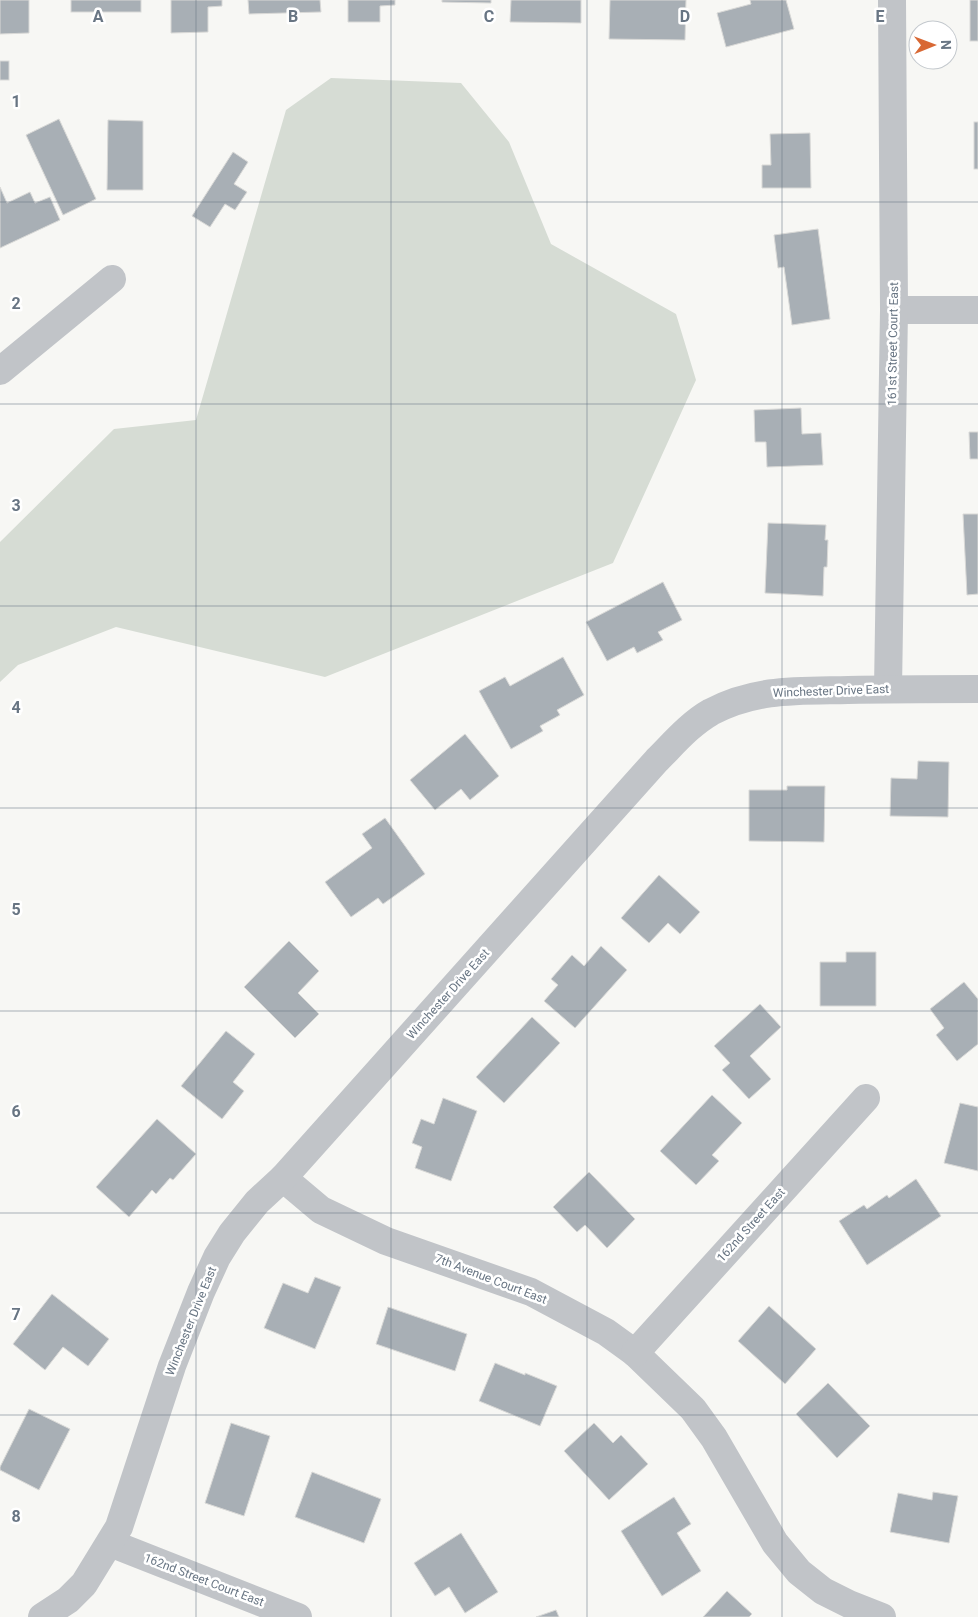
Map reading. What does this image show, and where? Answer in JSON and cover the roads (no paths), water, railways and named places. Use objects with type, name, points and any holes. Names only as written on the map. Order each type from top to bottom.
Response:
[{"type":"street","name":"161st Street Court East","points":[[888,689],[894,310],[892,0]]},
{"type":"street","points":[[0,370],[112,279]]},
{"type":"street","points":[[894,310],[978,310]]},
{"type":"street","name":"Winchester Drive East","points":[[110,1543],[119,1527],[172,1366],[200,1292],[217,1257],[232,1233],[257,1202],[282,1178],[657,760],[690,726],[711,712],[764,693],[888,689],[978,689]]},
{"type":"street","name":"162nd Street East","points":[[635,1353],[866,1098]]},
{"type":"street","name":"7th Avenue Court East","points":[[282,1178],[321,1210],[386,1241],[531,1292],[606,1332],[635,1353],[693,1409],[714,1438],[775,1543],[799,1572],[823,1591],[882,1617]]},
{"type":"street","points":[[42,1617],[68,1600],[84,1584],[110,1543]]},
{"type":"street","name":"162nd Street Court East","points":[[110,1543],[298,1617]]}]
